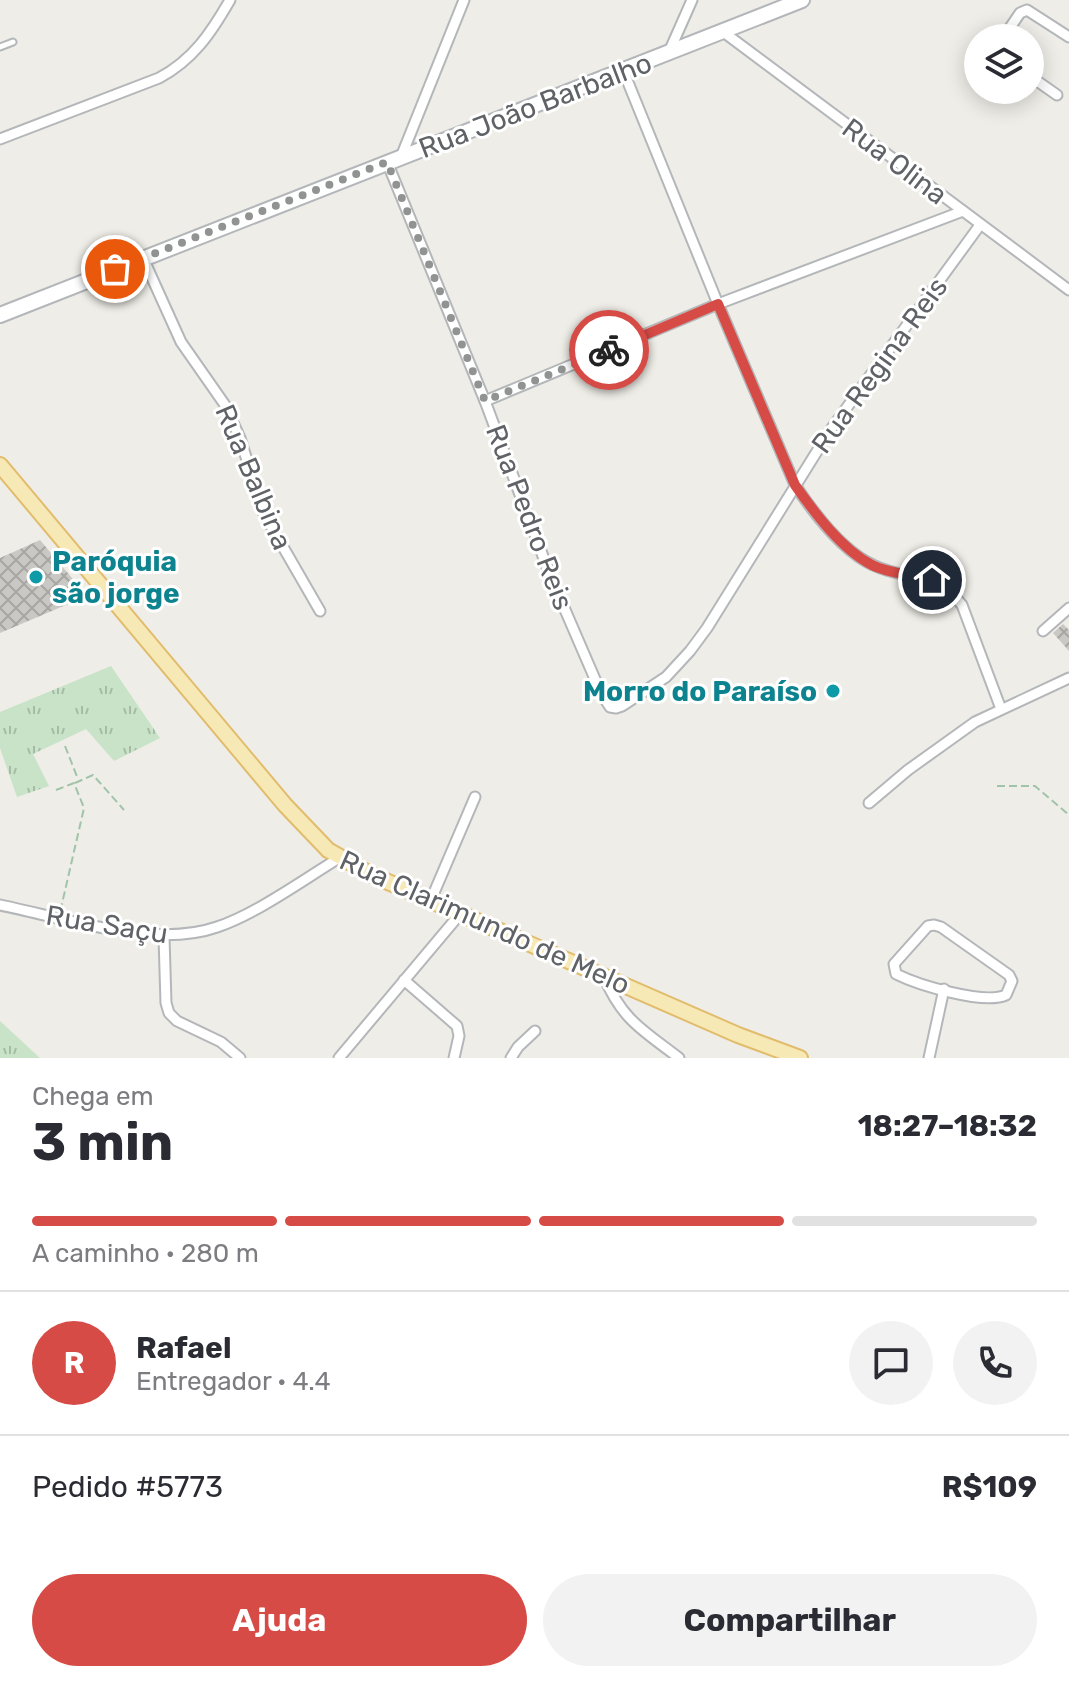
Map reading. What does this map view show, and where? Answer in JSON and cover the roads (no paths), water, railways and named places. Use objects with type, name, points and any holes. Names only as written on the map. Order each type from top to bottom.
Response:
[{"type":"main road","name":"Rua Clarimundo de Melo","points":[[0,465],[285,805],[313,836],[339,858],[430,902],[738,1035],[800,1058]]},
{"type":"street","points":[[0,139],[176,69],[203,43],[230,0]]},
{"type":"street","points":[[394,159],[464,0]]},
{"type":"street","points":[[668,52],[692,0]]},
{"type":"street","name":"Rua João Barbalho","points":[[0,315],[802,0]]},
{"type":"street","points":[[1013,24],[1020,13],[1027,10],[1069,37]]},
{"type":"street","name":"Rua Olina","points":[[722,31],[980,225],[1067,284]]},
{"type":"street","points":[[623,70],[795,485],[812,511],[860,557],[881,568],[932,580],[953,593],[962,605],[1001,709]]},
{"type":"street","points":[[1044,86],[1057,95]]},
{"type":"street","name":"Rua Pedro Reis","points":[[394,159],[550,575],[601,693]]},
{"type":"street","points":[[485,401],[718,304],[963,211]]},
{"type":"street","name":"Rua Regina Reis","points":[[601,693],[610,707],[616,708],[653,686],[679,664],[707,628],[829,432],[980,225]]},
{"type":"street","name":"Rua Balbina","points":[[143,258],[181,342],[225,405],[240,438],[264,514],[320,611]]},
{"type":"street","points":[[1043,631],[1069,608]]},
{"type":"street","points":[[869,803],[956,735],[1001,709],[1069,678]]},
{"type":"street","points":[[430,902],[475,797]]},
{"type":"street","name":"Rua Saçu","points":[[0,905],[164,937],[183,935],[219,927],[339,858]]},
{"type":"street","points":[[339,1058],[460,914]]},
{"type":"street","points":[[931,925],[941,927],[997,965],[1012,979],[1006,995],[996,999],[944,989],[915,982],[894,972],[894,964],[931,925]]},
{"type":"street","points":[[164,937],[169,1013],[177,1021],[221,1042],[240,1058]]},
{"type":"street","points":[[604,977],[614,1002],[624,1014],[679,1058]]},
{"type":"street","points":[[404,980],[457,1026],[459,1036],[454,1058]]},
{"type":"street","points":[[929,1058],[944,989]]},
{"type":"street","points":[[511,1058],[535,1031]]},
{"type":"lane","points":[[0,47],[13,42]]},
{"type":"place","name":"Paróquia são jorge","points":[[36,577]]},
{"type":"place","name":"Morro do Paraíso","points":[[833,691]]}]
